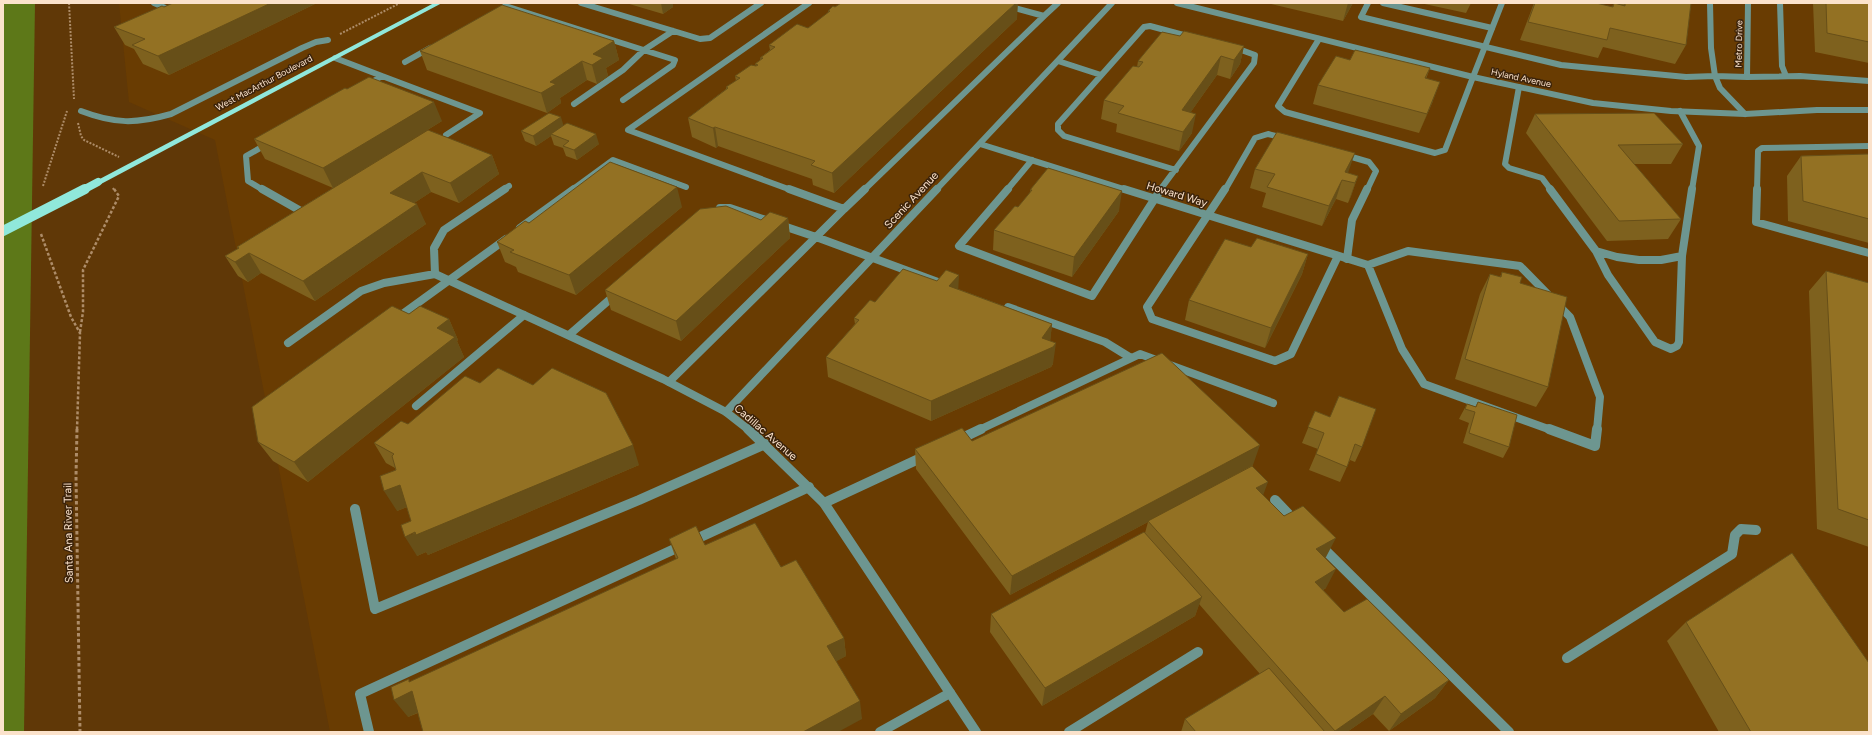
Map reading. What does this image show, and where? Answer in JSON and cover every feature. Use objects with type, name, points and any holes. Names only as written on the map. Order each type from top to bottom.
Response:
[{"type":"main road","name":"West MacArthur Boulevard","points":[[3,231],[439,3]]},
{"type":"street","points":[[154,3],[173,12],[180,9]]},
{"type":"street","points":[[581,3],[700,39],[710,38],[761,3]]},
{"type":"street","points":[[809,3],[628,130],[844,209]]},
{"type":"street","points":[[996,3],[1044,16]]},
{"type":"street","points":[[669,382],[844,209],[1058,3]]},
{"type":"street","name":"Scenic Avenue","points":[[726,412],[1112,3]]},
{"type":"street","name":"Hyland Avenue","points":[[1177,3],[1473,77],[1594,103],[1680,111],[1745,114],[1817,110],[1869,110]]},
{"type":"street","name":"Metro Drive","points":[[1368,3],[1361,17],[1484,48],[1561,65],[1686,77],[1747,77],[1748,3]]},
{"type":"street","points":[[1383,3],[1492,28]]},
{"type":"street","points":[[1319,39],[1278,106],[1285,112],[1435,153],[1446,150],[1502,3]]},
{"type":"street","points":[[1710,3],[1711,48],[1715,76],[1720,88],[1745,114]]},
{"type":"street","points":[[1780,3],[1782,66],[1786,76]]},
{"type":"street","points":[[499,10],[508,4],[675,60],[674,64],[623,100]]},
{"type":"street","points":[[1176,170],[1064,136],[1058,130],[1058,124],[1144,26],[1150,26],[1200,39]]},
{"type":"street","points":[[574,104],[623,70],[644,50],[673,31]]},
{"type":"street","points":[[81,111],[115,123],[131,124],[151,120],[171,114],[302,48],[316,42],[328,40]]},
{"type":"street","points":[[405,62],[438,43]]},
{"type":"street","points":[[1032,160],[959,246],[1092,296],[1154,198],[1254,63],[1255,56],[1250,52],[1229,46]]},
{"type":"street","points":[[335,58],[480,113],[446,134]]},
{"type":"street","points":[[1058,61],[1102,75]]},
{"type":"street","points":[[362,87],[382,76]]},
{"type":"street","points":[[1747,77],[1786,76],[1869,81]]},
{"type":"street","points":[[1519,87],[1505,164],[1509,168],[1542,178],[1596,251],[1608,276],[1655,342],[1671,348],[1677,346],[1679,342],[1682,256],[1699,146],[1680,111]]},
{"type":"street","points":[[1290,140],[1268,134],[1255,138],[1208,215],[1147,307],[1152,319],[1275,361],[1291,354],[1338,256]]},
{"type":"street","points":[[278,137],[246,156],[248,181],[306,214]]},
{"type":"street","name":"Howard Way","points":[[980,144],[1368,265]]},
{"type":"street","points":[[1869,146],[1760,150],[1756,222],[1869,252]]},
{"type":"street","points":[[1340,154],[1369,162],[1376,171],[1352,220],[1347,259]]},
{"type":"street","points":[[393,321],[613,160],[686,187]]},
{"type":"street","points":[[288,343],[361,291],[384,283],[435,274],[434,248],[444,230],[509,186]]},
{"type":"street","points":[[712,210],[717,208],[730,208],[816,237],[953,287]]},
{"type":"street","points":[[1408,251],[1520,266],[1570,317],[1600,397],[1595,446],[1424,384],[1402,349],[1368,265],[1408,251]]},
{"type":"street","points":[[1596,251],[1606,256],[1644,260],[1666,260],[1682,256]]},
{"type":"street","name":"Cadillac Avenue","points":[[435,274],[669,382],[726,412],[765,444],[824,503],[976,732]]},
{"type":"street","points":[[569,335],[622,289]]},
{"type":"street","points":[[1003,306],[1105,342],[1131,358]]},
{"type":"street","points":[[416,406],[524,315]]},
{"type":"street","points":[[952,443],[1140,354],[1273,403]]},
{"type":"street","points":[[355,509],[375,609],[639,500],[765,444]]},
{"type":"street","points":[[824,503],[931,453]]},
{"type":"street","points":[[370,732],[360,694],[698,540],[809,487]]},
{"type":"street","points":[[1275,500],[1303,528]]},
{"type":"street","points":[[1567,658],[1732,554],[1735,535],[1741,529],[1756,530]]},
{"type":"street","points":[[1314,539],[1509,732]]},
{"type":"street","points":[[1069,732],[1198,652]]},
{"type":"street","points":[[880,732],[950,693]]},
{"type":"path","points":[[69,3],[74,99],[81,111],[78,124],[81,136],[84,140],[132,164]]},
{"type":"path","points":[[328,40],[400,3]]},
{"type":"path","points":[[71,105],[74,99]]},
{"type":"path","points":[[43,186],[68,110]]},
{"type":"path","name":"Santa Ana River Trail","points":[[80,732],[76,476],[80,333],[83,312],[83,270],[119,196],[114,189],[99,181]]},
{"type":"path","points":[[41,234],[71,317],[80,333]]},
{"type":"shaded area","points":[[3,3],[35,3],[24,732],[3,732]]},
{"type":"shaded area","points":[[119,3],[1869,3],[1869,732],[330,732],[215,140],[129,102]]},
{"type":"building","points":[[173,3],[271,3],[158,56],[132,45],[145,39],[114,27],[162,6],[164,7]]},
{"type":"building","points":[[841,3],[1016,3],[832,173],[811,165],[815,161],[715,127],[713,128],[688,118],[728,88],[726,87],[740,78],[735,76],[751,65],[758,65],[755,64],[763,58],[760,58],[775,47],[769,45],[797,24],[808,28],[830,11],[828,11],[833,6],[835,7]]},
{"type":"building","points":[[1535,3],[1596,3],[1613,7],[1614,3],[1625,6],[1625,3],[1691,3],[1686,45],[1610,28],[1607,40],[1528,22]]},
{"type":"building","points":[[1826,3],[1869,3],[1869,42],[1827,33]]},
{"type":"building","points":[[502,5],[614,41],[593,54],[603,58],[592,65],[582,61],[550,82],[556,84],[541,93],[420,51]]},
{"type":"building","points":[[1184,31],[1244,46],[1234,60],[1221,56],[1182,110],[1196,114],[1183,132],[1118,113],[1124,106],[1104,100],[1133,66],[1139,67],[1143,62],[1138,61],[1162,32],[1180,36]]},
{"type":"building","points":[[1355,50],[1430,68],[1425,78],[1440,82],[1427,114],[1318,85],[1336,56],[1350,60]]},
{"type":"building","points":[[369,77],[434,102],[323,168],[254,139],[345,88],[347,89]]},
{"type":"building","points":[[549,113],[561,117],[533,136],[521,131]]},
{"type":"building","points":[[1654,113],[1683,144],[1618,145],[1681,219],[1619,221],[1535,114]]},
{"type":"building","points":[[567,123],[596,134],[574,150],[563,146],[569,141],[551,134]]},
{"type":"building","points":[[428,130],[492,155],[450,183],[422,172],[390,193],[417,204],[303,281],[249,253],[235,262],[225,256],[239,248],[237,247]]},
{"type":"building","points":[[1277,132],[1355,153],[1345,172],[1358,176],[1355,183],[1342,180],[1329,206],[1267,187],[1275,174],[1255,169]]},
{"type":"building","points":[[1869,154],[1869,219],[1803,201],[1801,156]]},
{"type":"building","points":[[610,162],[677,187],[569,275],[510,252],[514,250],[497,242],[525,221],[529,223]]},
{"type":"building","points":[[1048,168],[1122,191],[1074,257],[994,230],[1015,206],[1018,207]]},
{"type":"building","points":[[726,206],[761,220],[770,212],[788,218],[676,321],[605,290],[700,209]]},
{"type":"building","points":[[1257,238],[1308,254],[1271,328],[1189,300],[1225,239],[1251,247]]},
{"type":"building","points":[[903,269],[937,281],[946,270],[959,275],[949,286],[1052,324],[1042,338],[1056,343],[1053,347],[931,401],[826,357],[859,320],[854,318],[870,300],[875,302]]},
{"type":"building","points":[[1826,271],[1869,283],[1869,520],[1838,509]]},
{"type":"building","points":[[1502,272],[1522,277],[1520,283],[1567,297],[1548,387],[1465,359],[1490,274],[1501,277]]},
{"type":"building","points":[[392,306],[409,314],[420,306],[449,319],[437,328],[455,337],[294,462],[258,442],[252,407]]},
{"type":"building","points":[[1162,353],[1260,445],[1012,576],[915,449],[962,428],[972,441]]},
{"type":"building","points":[[498,368],[533,385],[552,368],[606,393],[633,445],[416,535],[415,532],[405,537],[401,525],[411,521],[400,485],[384,491],[380,476],[396,470],[392,456],[394,454],[374,443],[401,421],[408,424],[465,376],[480,383]]},
{"type":"building","points":[[1339,396],[1376,409],[1362,447],[1355,444],[1347,467],[1316,454],[1324,433],[1308,427],[1315,411],[1330,417]]},
{"type":"building","points":[[1478,402],[1517,415],[1509,447],[1469,433],[1475,412],[1465,409],[1467,404],[1476,407]]},
{"type":"building","points":[[1252,466],[1268,482],[1256,488],[1284,516],[1303,506],[1336,538],[1316,549],[1336,569],[1315,582],[1344,612],[1367,599],[1449,680],[1401,714],[1385,696],[1335,731],[1148,521]]},
{"type":"building","points":[[755,523],[781,567],[796,560],[844,638],[827,646],[860,701],[803,732],[423,732],[412,691],[394,700],[391,687],[409,679],[409,682],[678,558],[669,539],[696,526],[705,545]]},
{"type":"building","points":[[1144,532],[1202,597],[1045,688],[991,614]]},
{"type":"building","points":[[1792,553],[1869,663],[1869,732],[1751,732],[1686,622]]},
{"type":"building","points":[[1269,668],[1325,732],[1196,732],[1185,719]]}]
